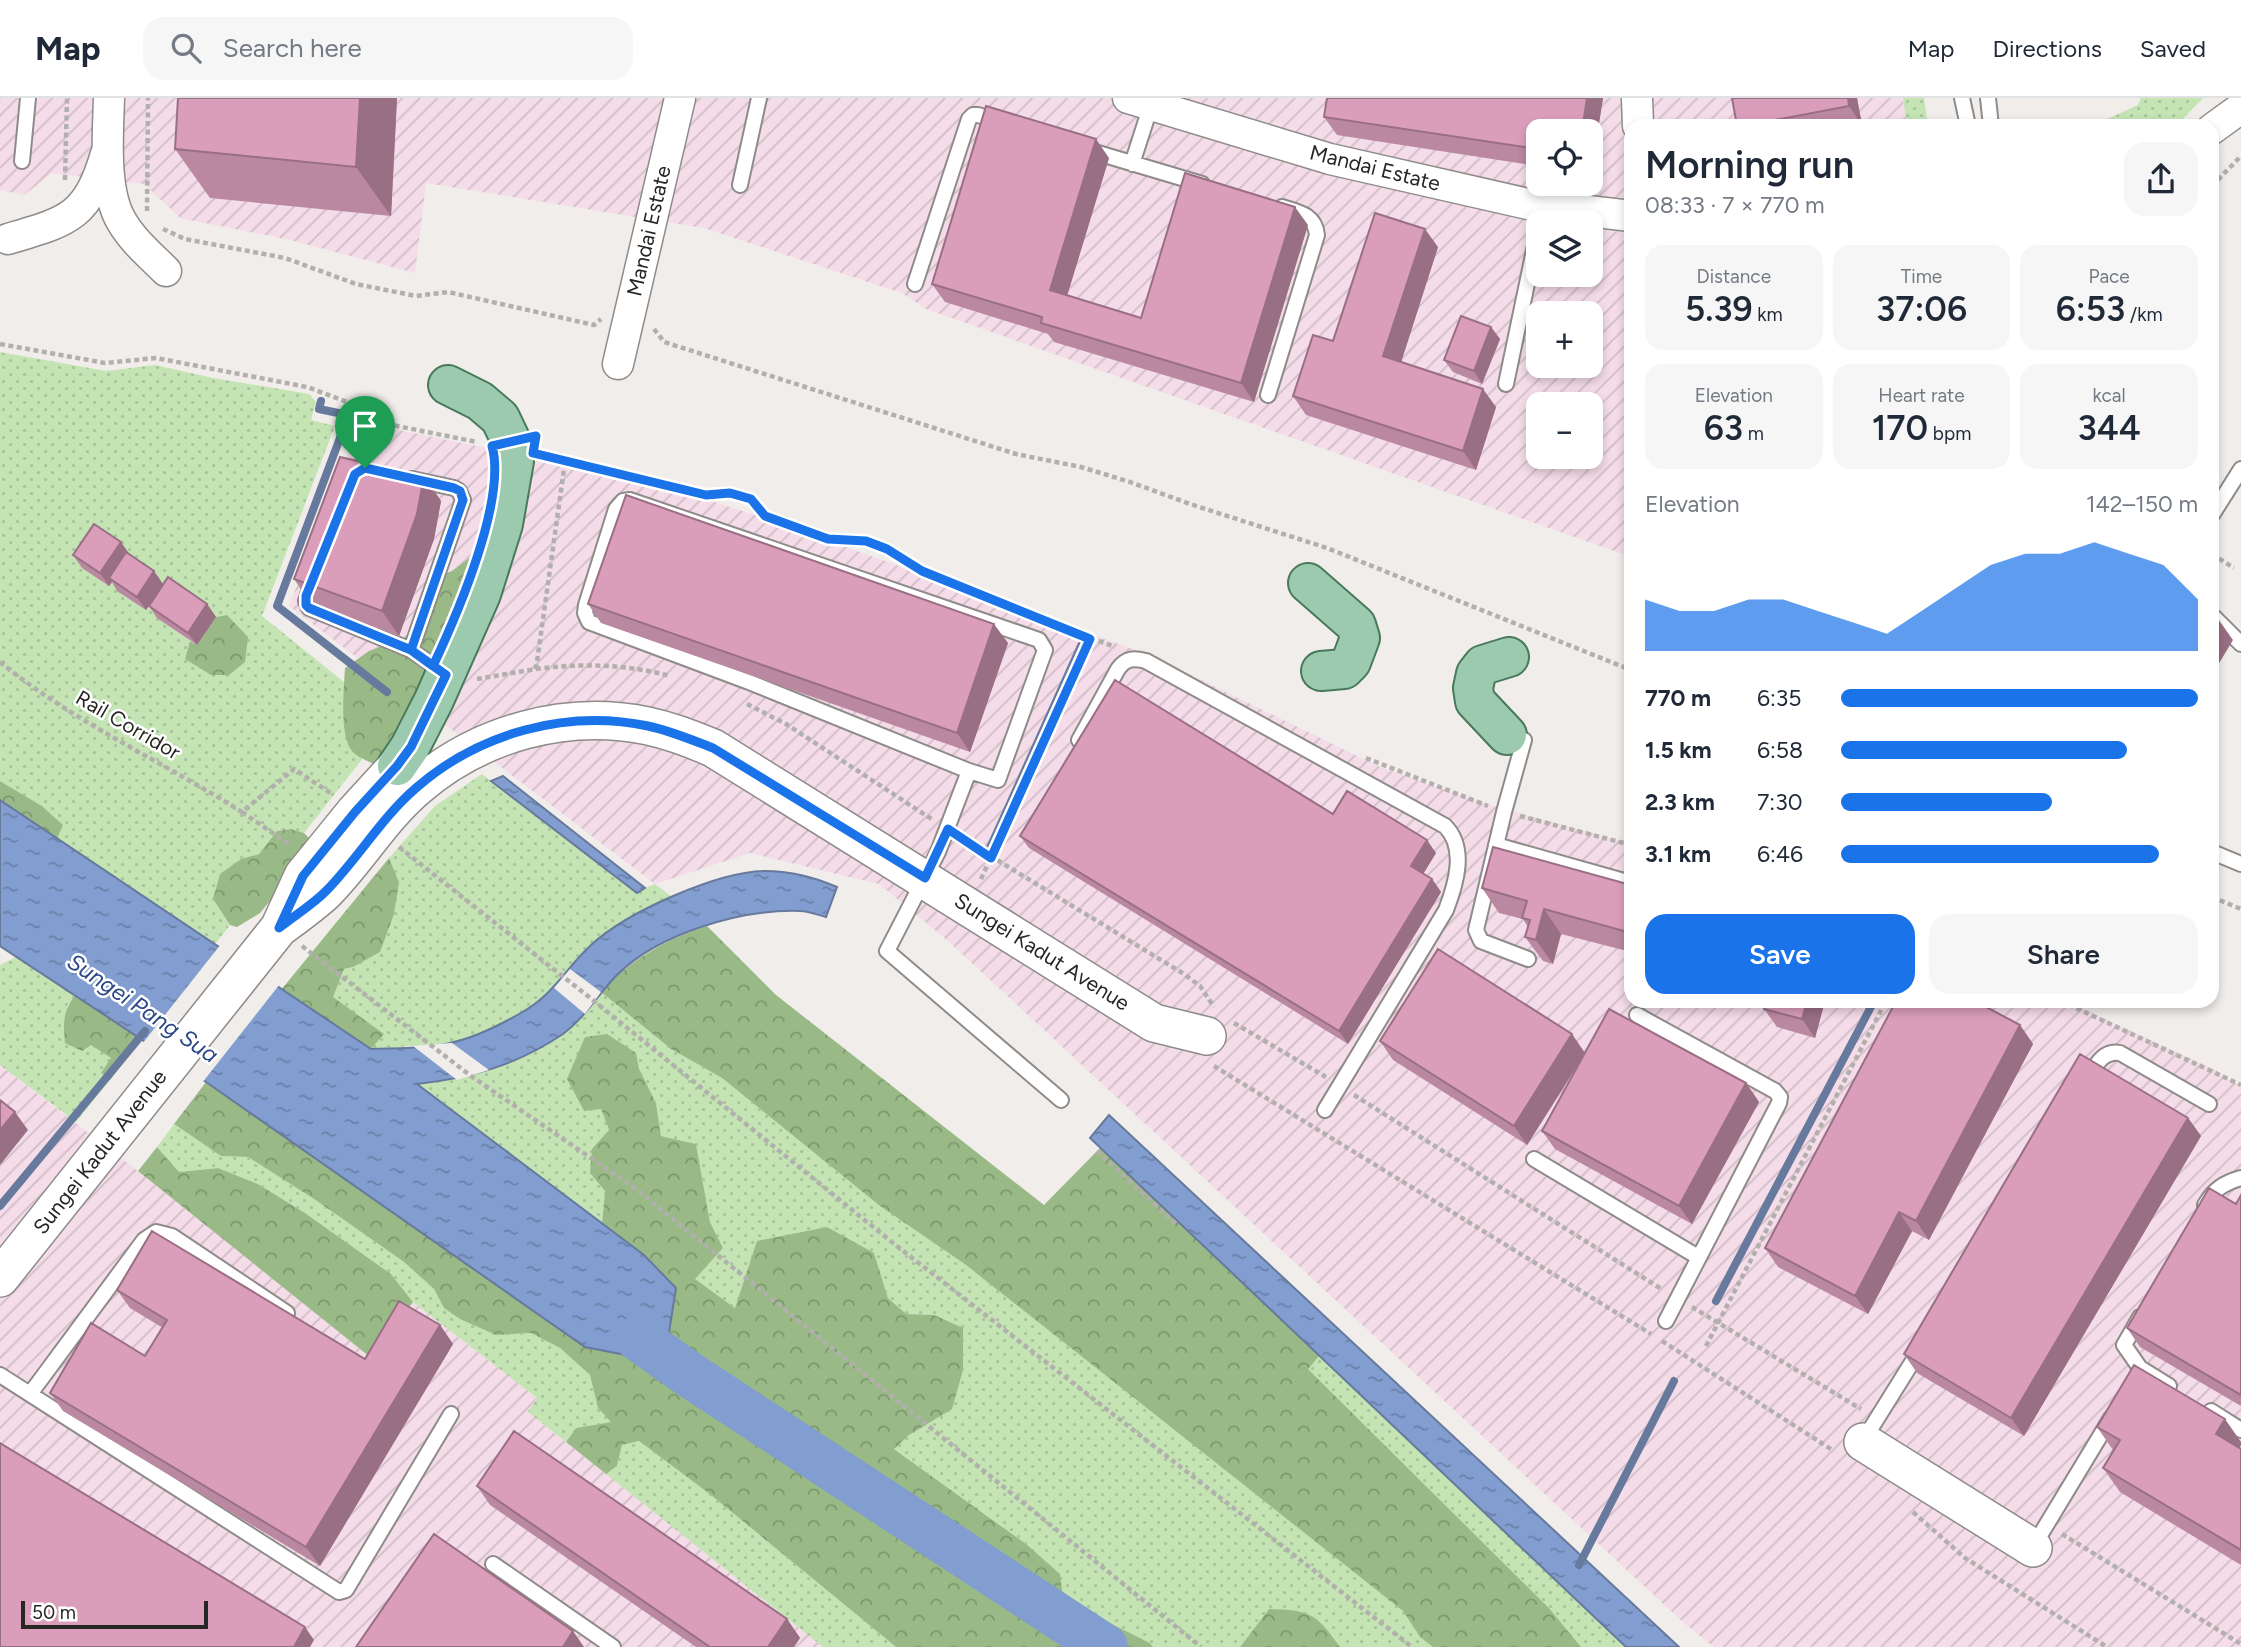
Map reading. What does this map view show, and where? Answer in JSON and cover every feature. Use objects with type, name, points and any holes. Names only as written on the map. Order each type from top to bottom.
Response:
[{"type":"main road","points":[[397,766],[411,747],[481,594],[503,524],[514,461],[511,441],[500,418],[493,410],[448,385]]},
{"type":"main road","points":[[1308,583],[1356,625],[1360,638],[1351,662],[1343,668],[1321,671]]},
{"type":"main road","points":[[1509,657],[1483,665],[1476,674],[1474,688],[1475,701],[1515,737]]},
{"type":"street","points":[[110,98],[107,150],[116,208],[135,241],[166,271]]},
{"type":"street","name":"Mandai Estate","points":[[618,363],[680,98]]},
{"type":"street","points":[[1637,98],[1638,119]]},
{"type":"street","name":"Mandai Estate","points":[[1139,102],[1526,216]]},
{"type":"street","points":[[2219,124],[2241,108]]},
{"type":"street","points":[[8,239],[55,225],[74,215],[93,188],[107,150]]},
{"type":"street","name":"Mandai Estate","points":[[1603,212],[1624,210]]},
{"type":"street","name":"Sungei Kadut Avenue","points":[[0,1278],[154,1083],[289,941],[324,893],[415,789],[478,746],[533,727],[582,721],[615,721],[682,735],[713,748],[1154,1023],[1216,1034]]},
{"type":"street","name":"Sungei Kadut Avenue","points":[[289,941],[303,876],[397,766]]},
{"type":"street","points":[[1859,1438],[2040,1536]]},
{"type":"lane","points":[[22,161],[28,98]]},
{"type":"lane","points":[[740,185],[759,98]]},
{"type":"lane","points":[[1962,98],[1966,119]]},
{"type":"lane","points":[[1988,98],[1990,119]]},
{"type":"lane","points":[[1132,164],[1139,102]]},
{"type":"lane","points":[[915,284],[969,119],[978,114],[1016,127]]},
{"type":"lane","points":[[1080,147],[1210,186]]},
{"type":"lane","points":[[1262,201],[1308,216],[1316,225],[1317,235],[1268,395]]},
{"type":"lane","points":[[1506,384],[1527,287]]},
{"type":"lane","points":[[2219,504],[2241,468]]},
{"type":"lane","points":[[403,477],[454,488],[460,491],[463,500],[411,650]]},
{"type":"lane","points":[[630,500],[1039,640],[1045,650],[998,780],[969,771],[749,682],[589,622],[584,613],[616,509],[623,501],[630,500]]},
{"type":"lane","points":[[316,572],[306,596],[306,605],[309,608],[411,650],[446,675]]},
{"type":"lane","points":[[2219,622],[2241,644]]},
{"type":"lane","points":[[1074,750],[1118,669],[1124,661],[1134,658],[1146,661],[1337,765],[1445,826],[1453,834],[1458,850],[1455,886],[1446,910],[1325,1110]]},
{"type":"lane","points":[[1515,737],[1504,812],[1476,930],[1481,941],[1528,959]]},
{"type":"lane","points":[[969,771],[948,829],[887,951],[1060,1100]]},
{"type":"lane","points":[[1496,845],[1624,881]]},
{"type":"lane","points":[[2219,855],[2241,864]]},
{"type":"lane","points":[[1637,1015],[1775,1091],[1780,1097],[1666,1321]]},
{"type":"lane","points":[[2077,1096],[2099,1061],[2112,1052],[2120,1053],[2209,1104]]},
{"type":"lane","points":[[1534,1158],[1698,1257]]},
{"type":"lane","points":[[2198,1217],[2211,1194],[2224,1183],[2241,1178]]},
{"type":"lane","points":[[30,1394],[144,1240],[156,1231],[172,1236],[295,1318]]},
{"type":"lane","points":[[2144,1310],[2124,1345],[2137,1374],[2191,1399],[2241,1430]]},
{"type":"lane","points":[[1859,1438],[1927,1338]]},
{"type":"lane","points":[[0,1375],[339,1592],[346,1590],[451,1414]]},
{"type":"lane","points":[[2040,1536],[2119,1405]]},
{"type":"lane","points":[[493,1564],[613,1647]]},
{"type":"path","points":[[60,190],[66,178],[67,98]]},
{"type":"path","points":[[147,223],[148,98]]},
{"type":"path","points":[[2219,179],[2241,156]]},
{"type":"path","points":[[155,226],[185,239],[285,258],[356,284],[415,296],[448,292],[594,324],[607,314],[628,318],[650,326],[664,342],[1016,454],[1094,471],[1327,548],[1624,667]]},
{"type":"path","points":[[0,344],[105,363],[156,358],[307,387],[358,406],[356,418],[492,446],[536,436],[533,453],[706,495],[730,493],[751,499],[765,516],[828,539],[866,541],[887,549],[922,571],[1025,613]]},
{"type":"path","points":[[536,669],[565,462]]},
{"type":"path","points":[[2219,558],[2234,568]]},
{"type":"path","points":[[1038,618],[1125,650]]},
{"type":"path","points":[[981,878],[1090,639]]},
{"type":"path","name":"Rail Corridor","points":[[0,662],[22,680],[242,812],[292,846]]},
{"type":"path","points":[[446,675],[463,681],[570,665],[607,665],[667,674],[680,679]]},
{"type":"path","points":[[741,701],[786,724],[991,858],[1184,974],[1200,986],[1216,1034],[1658,1338],[1859,1438]]},
{"type":"path","points":[[1359,754],[1504,812],[1624,843]]},
{"type":"path","points":[[242,812],[294,769],[333,796]]},
{"type":"path","points":[[390,840],[893,1243],[1412,1647]]},
{"type":"path","points":[[2219,900],[2241,909]]},
{"type":"path","points":[[289,941],[471,1076],[636,1189],[1201,1647]]},
{"type":"path","points":[[1706,1346],[1882,1008]]},
{"type":"path","points":[[2076,1008],[2241,1085]]},
{"type":"path","points":[[1216,1034],[1340,1086],[1718,1323],[1859,1438]]},
{"type":"path","points":[[1097,1151],[1176,1224]]},
{"type":"path","points":[[1903,1503],[1965,1559],[2107,1647]]},
{"type":"path","points":[[2040,1536],[2241,1644]]},
{"type":"shaded area","points":[[0,98],[1903,98],[1906,119],[1624,119],[1624,555],[926,309],[902,293],[704,228],[426,183],[415,273],[290,240],[180,218],[144,184],[52,173],[24,195],[0,190]]},
{"type":"shaded area","points":[[360,422],[580,467],[705,499],[764,518],[1150,655],[1380,767],[1483,803],[1624,842],[1624,1008],[2081,1008],[2211,1068],[2241,1086],[2241,1647],[1714,1647],[1684,1623],[948,941],[879,884],[750,853],[655,884],[289,606]]},
{"type":"shaded area","points":[[0,1065],[138,1171],[370,1357],[413,1302],[537,1398],[528,1412],[823,1647],[0,1647]]},
{"type":"green space","points":[[1903,98],[1924,98],[1927,119],[1906,119]]},
{"type":"green space","points":[[2141,98],[2203,98],[2183,119],[2107,119],[2138,105]]},
{"type":"green space","points":[[0,352],[106,371],[155,365],[309,394],[316,402],[311,420],[335,426],[262,616],[344,682],[344,720],[352,751],[363,758],[304,833],[291,829],[277,831],[259,854],[241,859],[213,899],[230,925],[215,944],[57,839],[63,825],[42,806],[0,781]],"holes":[[[163,584],[146,609],[118,591]],[[176,590],[216,617],[227,615],[185,659],[190,641],[158,618]]]},
{"type":"green space","points":[[472,556],[480,562],[381,768],[355,754],[348,744],[343,711],[345,668],[369,651],[411,635],[431,579],[452,571]]},
{"type":"green space","points":[[227,615],[248,637],[245,662],[229,675],[211,675],[185,659],[190,641],[197,645],[216,617]]},
{"type":"green space","points":[[482,774],[636,892],[655,884],[672,897],[613,929],[591,945],[554,988],[520,1014],[479,1034],[452,1043],[371,1049],[383,1034],[332,998],[344,969],[353,967],[399,882],[389,858],[435,806]]},
{"type":"green space","points":[[0,781],[42,806],[63,825],[57,839],[0,800]]},
{"type":"green space","points":[[291,829],[304,833],[316,845],[260,913],[237,927],[230,925],[213,899],[220,874],[241,859],[259,854],[277,831]]},
{"type":"green space","points":[[389,858],[399,882],[394,914],[380,952],[344,969],[333,997],[384,1034],[371,1049],[281,990]]},
{"type":"green space","points":[[707,926],[776,995],[1044,1205],[1100,1148],[1319,1356],[1308,1369],[1549,1608],[1581,1647],[1433,1647],[1420,1637],[1403,1611],[966,1265],[880,1206],[722,1078],[671,1049],[601,992],[637,960],[677,938]]},
{"type":"green space","points":[[16,957],[75,995],[67,1006],[91,1045],[112,1058],[101,1073],[110,1080],[76,1122],[0,1065],[0,965]]},
{"type":"green space","points":[[601,992],[671,1049],[722,1078],[880,1206],[966,1265],[1403,1611],[1420,1637],[1433,1647],[1340,1647],[1318,1620],[1303,1612],[1283,1610],[1269,1609],[1240,1647],[1153,1647],[1104,1620],[1081,1620],[1064,1605],[1026,1544],[893,1448],[909,1435],[934,1315],[906,1314],[888,1298],[874,1253],[735,1308],[694,1279],[723,1248],[710,1222],[696,1144],[661,1136],[656,1103],[638,1069],[601,1108],[609,1130],[590,1173],[605,1191],[602,1224],[417,1083],[471,1075],[520,1058],[564,1032]]},
{"type":"green space","points":[[75,995],[142,1039],[110,1080],[101,1073],[111,1058],[91,1045],[82,1051],[65,1043],[65,1018]]},
{"type":"green space","points":[[607,1034],[636,1053],[639,1069],[656,1103],[661,1136],[696,1144],[710,1222],[723,1248],[695,1279],[735,1308],[757,1241],[827,1227],[874,1253],[888,1298],[906,1314],[934,1315],[963,1328],[963,1370],[952,1409],[909,1435],[894,1449],[1026,1544],[1060,1574],[1064,1605],[1081,1620],[1104,1620],[1153,1647],[896,1647],[711,1495],[639,1441],[622,1445],[617,1466],[606,1474],[566,1442],[576,1428],[611,1422],[598,1408],[590,1375],[560,1348],[531,1333],[496,1335],[460,1319],[444,1308],[434,1289],[404,1262],[317,1201],[248,1157],[221,1156],[174,1124],[206,1082],[585,1347],[641,1358],[684,1381],[694,1370],[667,1345],[676,1288],[644,1255],[602,1224],[605,1191],[590,1173],[592,1149],[609,1130],[601,1109],[584,1111],[567,1079],[585,1037]]},
{"type":"green space","points":[[174,1124],[221,1156],[248,1157],[317,1201],[404,1262],[434,1289],[444,1308],[496,1335],[531,1333],[560,1348],[590,1375],[598,1408],[612,1422],[576,1428],[566,1442],[528,1412],[537,1398],[413,1302],[391,1274],[305,1213],[258,1184],[218,1168],[179,1172],[157,1147]]},
{"type":"green space","points":[[157,1147],[179,1172],[218,1168],[258,1184],[305,1213],[391,1274],[413,1302],[370,1357],[138,1171]]},
{"type":"green space","points":[[1319,1356],[1626,1647],[1581,1647],[1549,1608],[1307,1368]]},
{"type":"green space","points":[[639,1441],[711,1495],[896,1647],[823,1647],[606,1474],[617,1466],[622,1445]]},
{"type":"green space","points":[[1269,1609],[1303,1612],[1311,1616],[1325,1627],[1340,1647],[1240,1647]]},
{"type":"water","points":[[503,776],[645,888],[637,893],[491,781]]},
{"type":"water","name":"Sungei Pang Sua","points":[[0,800],[371,1049],[440,1045],[468,1038],[494,1027],[541,999],[582,954],[607,932],[649,907],[698,886],[722,878],[765,871],[802,875],[837,887],[826,917],[800,911],[753,914],[702,926],[678,936],[635,960],[617,975],[571,1028],[546,1045],[511,1062],[475,1074],[417,1084],[644,1255],[676,1288],[667,1345],[694,1370],[684,1382],[641,1358],[585,1347],[206,1082],[0,946]]},
{"type":"water","points":[[1109,1115],[1679,1647],[1626,1647],[1090,1138]]},
{"type":"pier","points":[[221,944],[280,984],[202,1083],[142,1044]]},
{"type":"pier","points":[[570,969],[601,992],[585,1014],[554,988]]},
{"type":"pier","points":[[452,1043],[489,1070],[457,1080],[413,1046]]},
{"type":"building","points":[[178,98],[360,98],[356,167],[175,149]]},
{"type":"building","points":[[1327,98],[1587,98],[1584,119],[1526,119],[1526,147],[1324,117]]},
{"type":"building","points":[[1732,98],[1848,98],[1849,106],[1780,119],[1736,119]]},
{"type":"building","points":[[986,106],[1096,139],[1050,290],[1141,318],[1185,173],[1295,207],[1241,383],[1041,323],[1042,317],[932,284]]},
{"type":"building","points":[[1375,213],[1425,229],[1383,356],[1483,389],[1463,451],[1293,396],[1313,335],[1333,341]]},
{"type":"building","points":[[1461,316],[1491,327],[1474,371],[1444,360]]},
{"type":"building","points":[[340,457],[424,476],[417,514],[382,611],[294,579]]},
{"type":"building","points":[[626,495],[994,624],[957,733],[588,604]]},
{"type":"building","points":[[94,524],[121,542],[100,573],[73,555]]},
{"type":"building","points":[[126,552],[154,571],[137,597],[109,578]]},
{"type":"building","points":[[168,577],[207,604],[188,633],[149,606]]},
{"type":"building","points":[[1115,680],[1333,814],[1347,791],[1427,840],[1411,866],[1432,879],[1339,1031],[1020,836]]},
{"type":"building","points":[[1493,847],[1624,883],[1624,931],[1544,909],[1536,940],[1525,937],[1530,920],[1522,918],[1527,901],[1482,888]]},
{"type":"building","points":[[1438,949],[1572,1034],[1514,1126],[1380,1041]]},
{"type":"building","points":[[1764,1008],[1805,1008],[1802,1019]]},
{"type":"building","points":[[1892,1008],[1988,1008],[2020,1025],[1916,1221],[1899,1212],[1855,1296],[1765,1248]]},
{"type":"building","points":[[1609,1009],[1746,1083],[1679,1206],[1542,1131]]},
{"type":"building","points":[[2080,1054],[2188,1118],[2011,1418],[1904,1354]]},
{"type":"building","points":[[0,1100],[15,1112],[0,1130]]},
{"type":"building","points":[[2209,1188],[2236,1204],[2241,1195],[2241,1395],[2127,1328]]},
{"type":"building","points":[[152,1231],[365,1359],[399,1301],[440,1325],[306,1547],[50,1393],[91,1323],[145,1356],[167,1320],[117,1290]]},
{"type":"building","points":[[2134,1365],[2225,1419],[2216,1434],[2241,1449],[2241,1550],[2103,1468],[2120,1440],[2097,1427]]},
{"type":"building","points":[[514,1431],[787,1619],[768,1647],[710,1647],[477,1486]]},
{"type":"building","points":[[0,1443],[305,1627],[294,1647],[0,1647]]},
{"type":"building","points":[[434,1534],[573,1631],[563,1647],[356,1647]]},
{"type":"waterway","points":[[321,401],[319,409],[343,414],[346,422],[277,606],[387,692]]},
{"type":"waterway","points":[[990,848],[1086,635]]},
{"type":"waterway","points":[[1716,1301],[1870,1008]]},
{"type":"waterway","name":"Sungei Pang Sua","points":[[0,1206],[145,1031]]},
{"type":"waterway","points":[[638,1338],[690,1375],[1105,1647]]},
{"type":"waterway","points":[[1579,1565],[1674,1381]]},
{"type":"route","points":[[365,468],[355,474],[306,596],[306,605],[411,650],[433,666],[468,580],[486,525],[495,466],[492,446],[536,436],[533,453],[706,495],[730,493],[751,499],[765,516],[828,539],[866,541],[887,549],[922,571],[1090,639],[991,858],[948,829],[925,878],[713,748],[682,735],[649,726],[615,721],[582,721],[533,727],[500,737],[478,746],[438,771],[415,789],[395,810],[324,893],[279,928],[303,876],[411,747],[446,675],[433,666],[411,650],[463,500],[462,494],[454,488],[365,468]]}]
